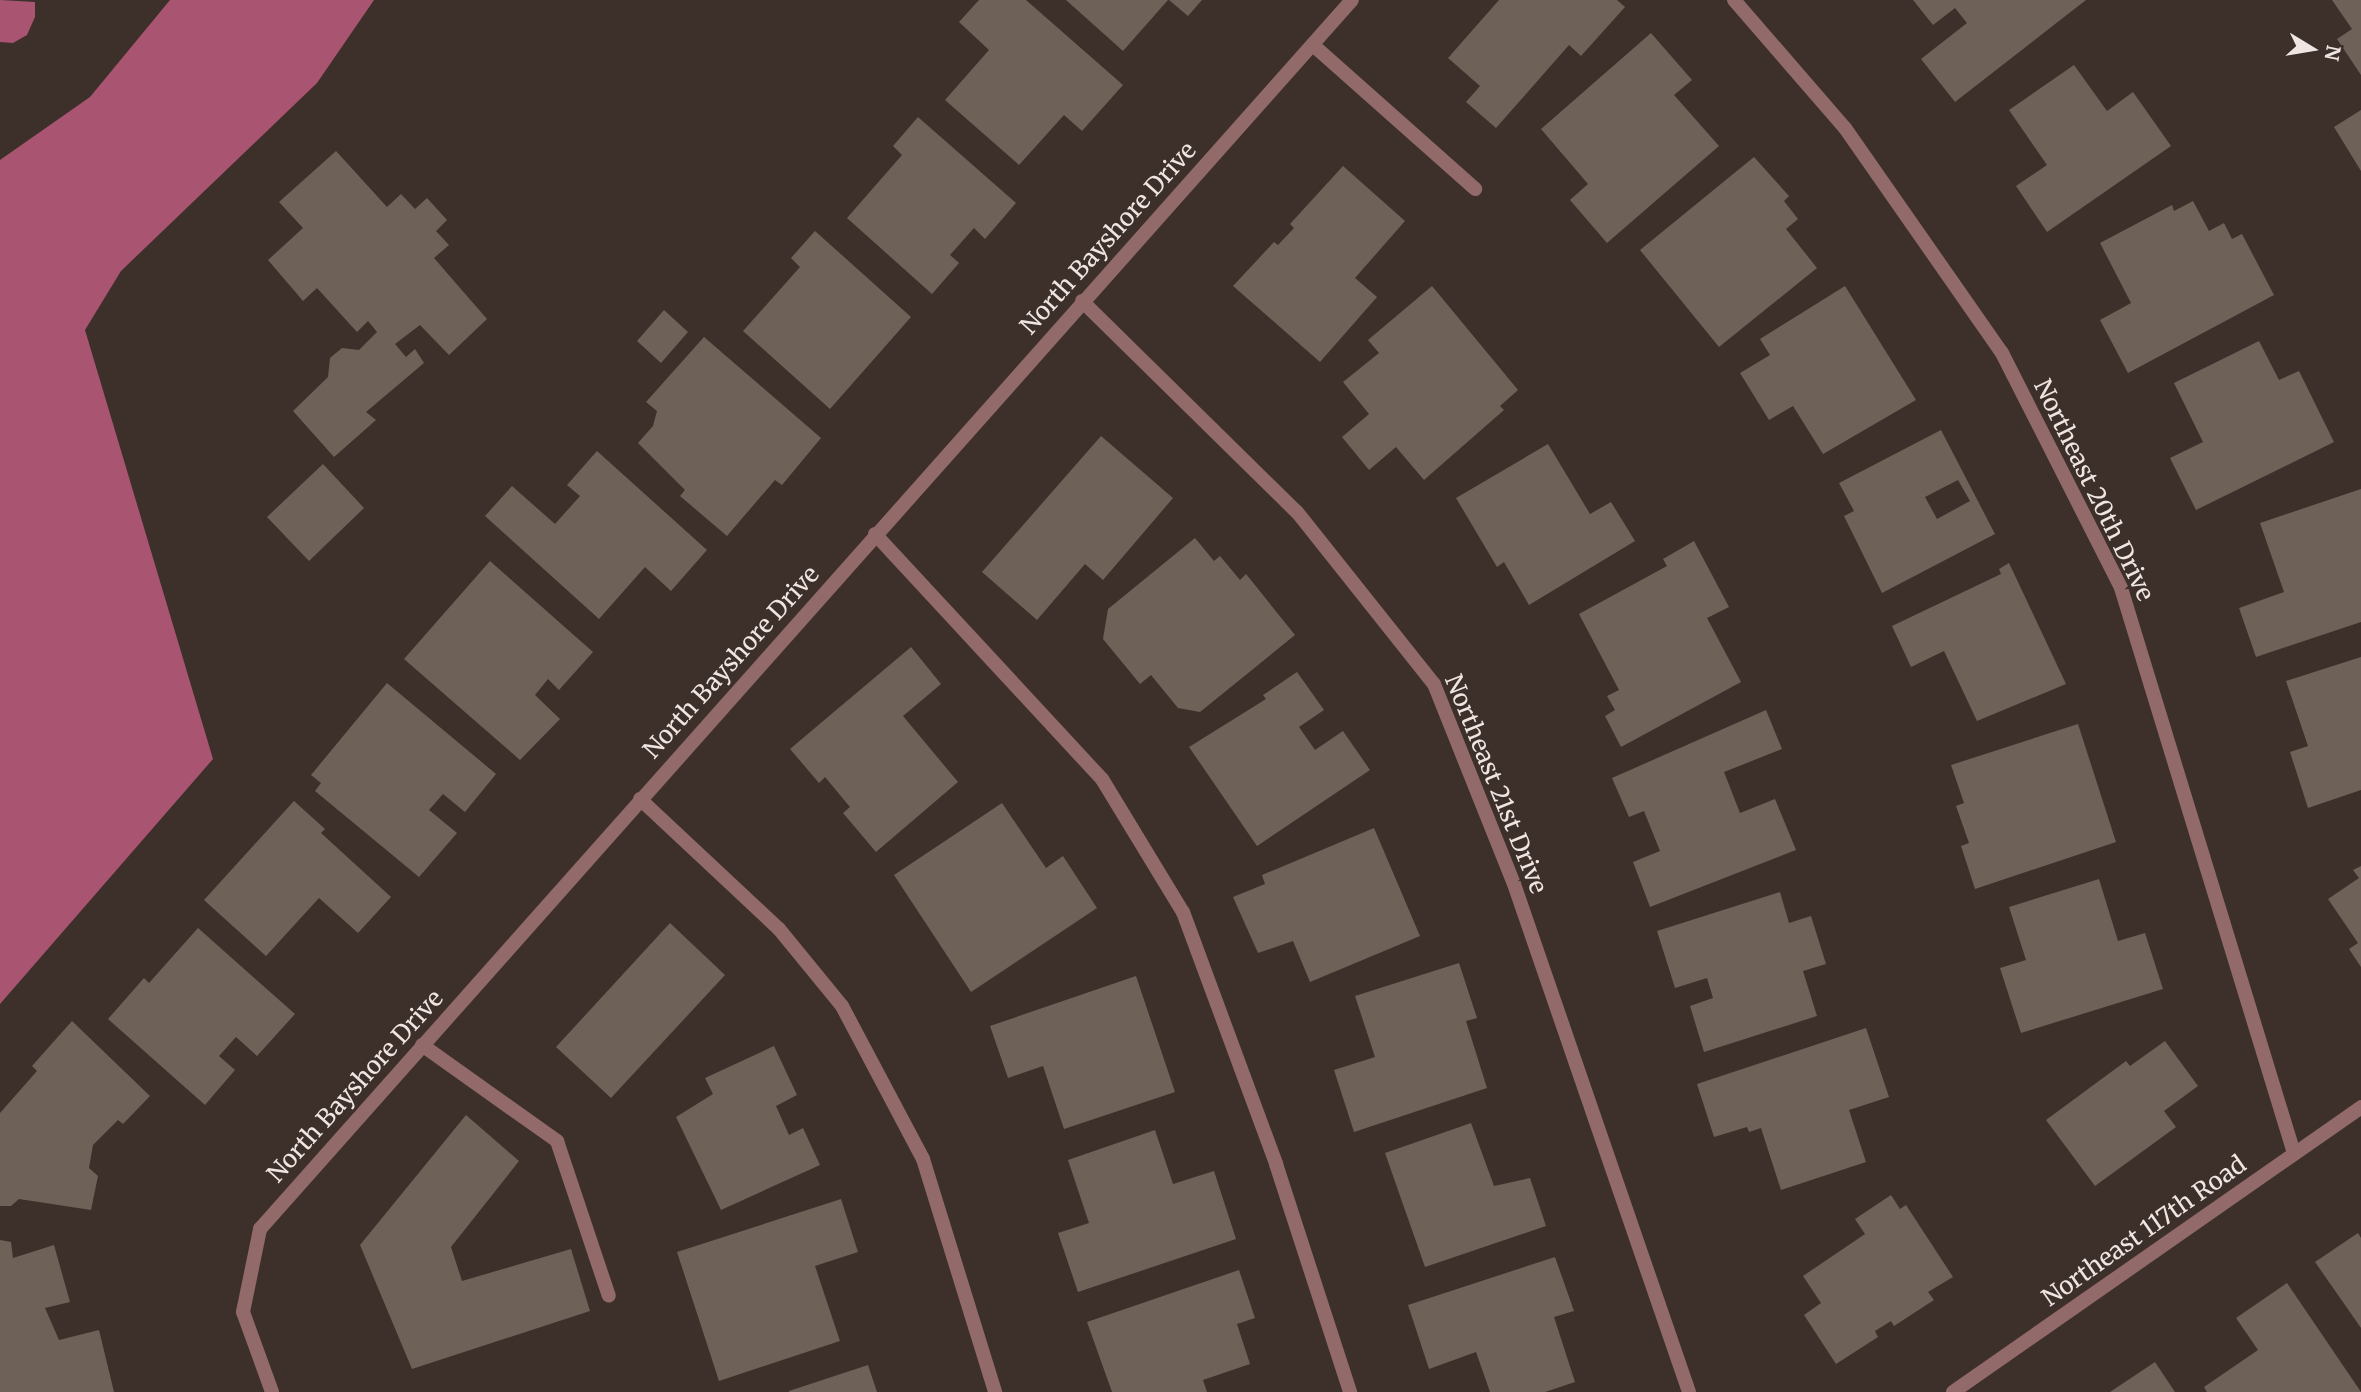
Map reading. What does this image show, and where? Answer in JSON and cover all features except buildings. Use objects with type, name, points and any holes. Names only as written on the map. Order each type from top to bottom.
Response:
[{"type":"street","name":"North Bayshore Drive","points":[[272,1392],[243,1312],[260,1229],[1352,0]]},
{"type":"street","name":"Northeast 20th Drive","points":[[1734,0],[1845,128],[2001,353],[2121,587],[2294,1153]]},
{"type":"street","points":[[1312,46],[1475,189]]},
{"type":"street","name":"Northeast 21st Drive","points":[[1082,301],[1297,512],[1434,684],[1514,884],[1689,1392]]},
{"type":"street","points":[[875,534],[1102,779],[1183,912],[1276,1164],[1350,1392]]},
{"type":"street","points":[[640,799],[779,929],[842,1006],[923,1159],[995,1392]]},
{"type":"street","points":[[422,1045],[557,1141],[609,1296]]},
{"type":"street","name":"Northeast 117th Road","points":[[1953,1392],[2361,1107]]},
{"type":"shaded area","points":[[0,0],[35,2],[35,17],[27,35],[13,43],[0,42]]},
{"type":"shaded area","points":[[170,0],[374,0],[317,83],[121,271],[85,330],[213,759],[0,1004],[0,160],[90,97]]}]
